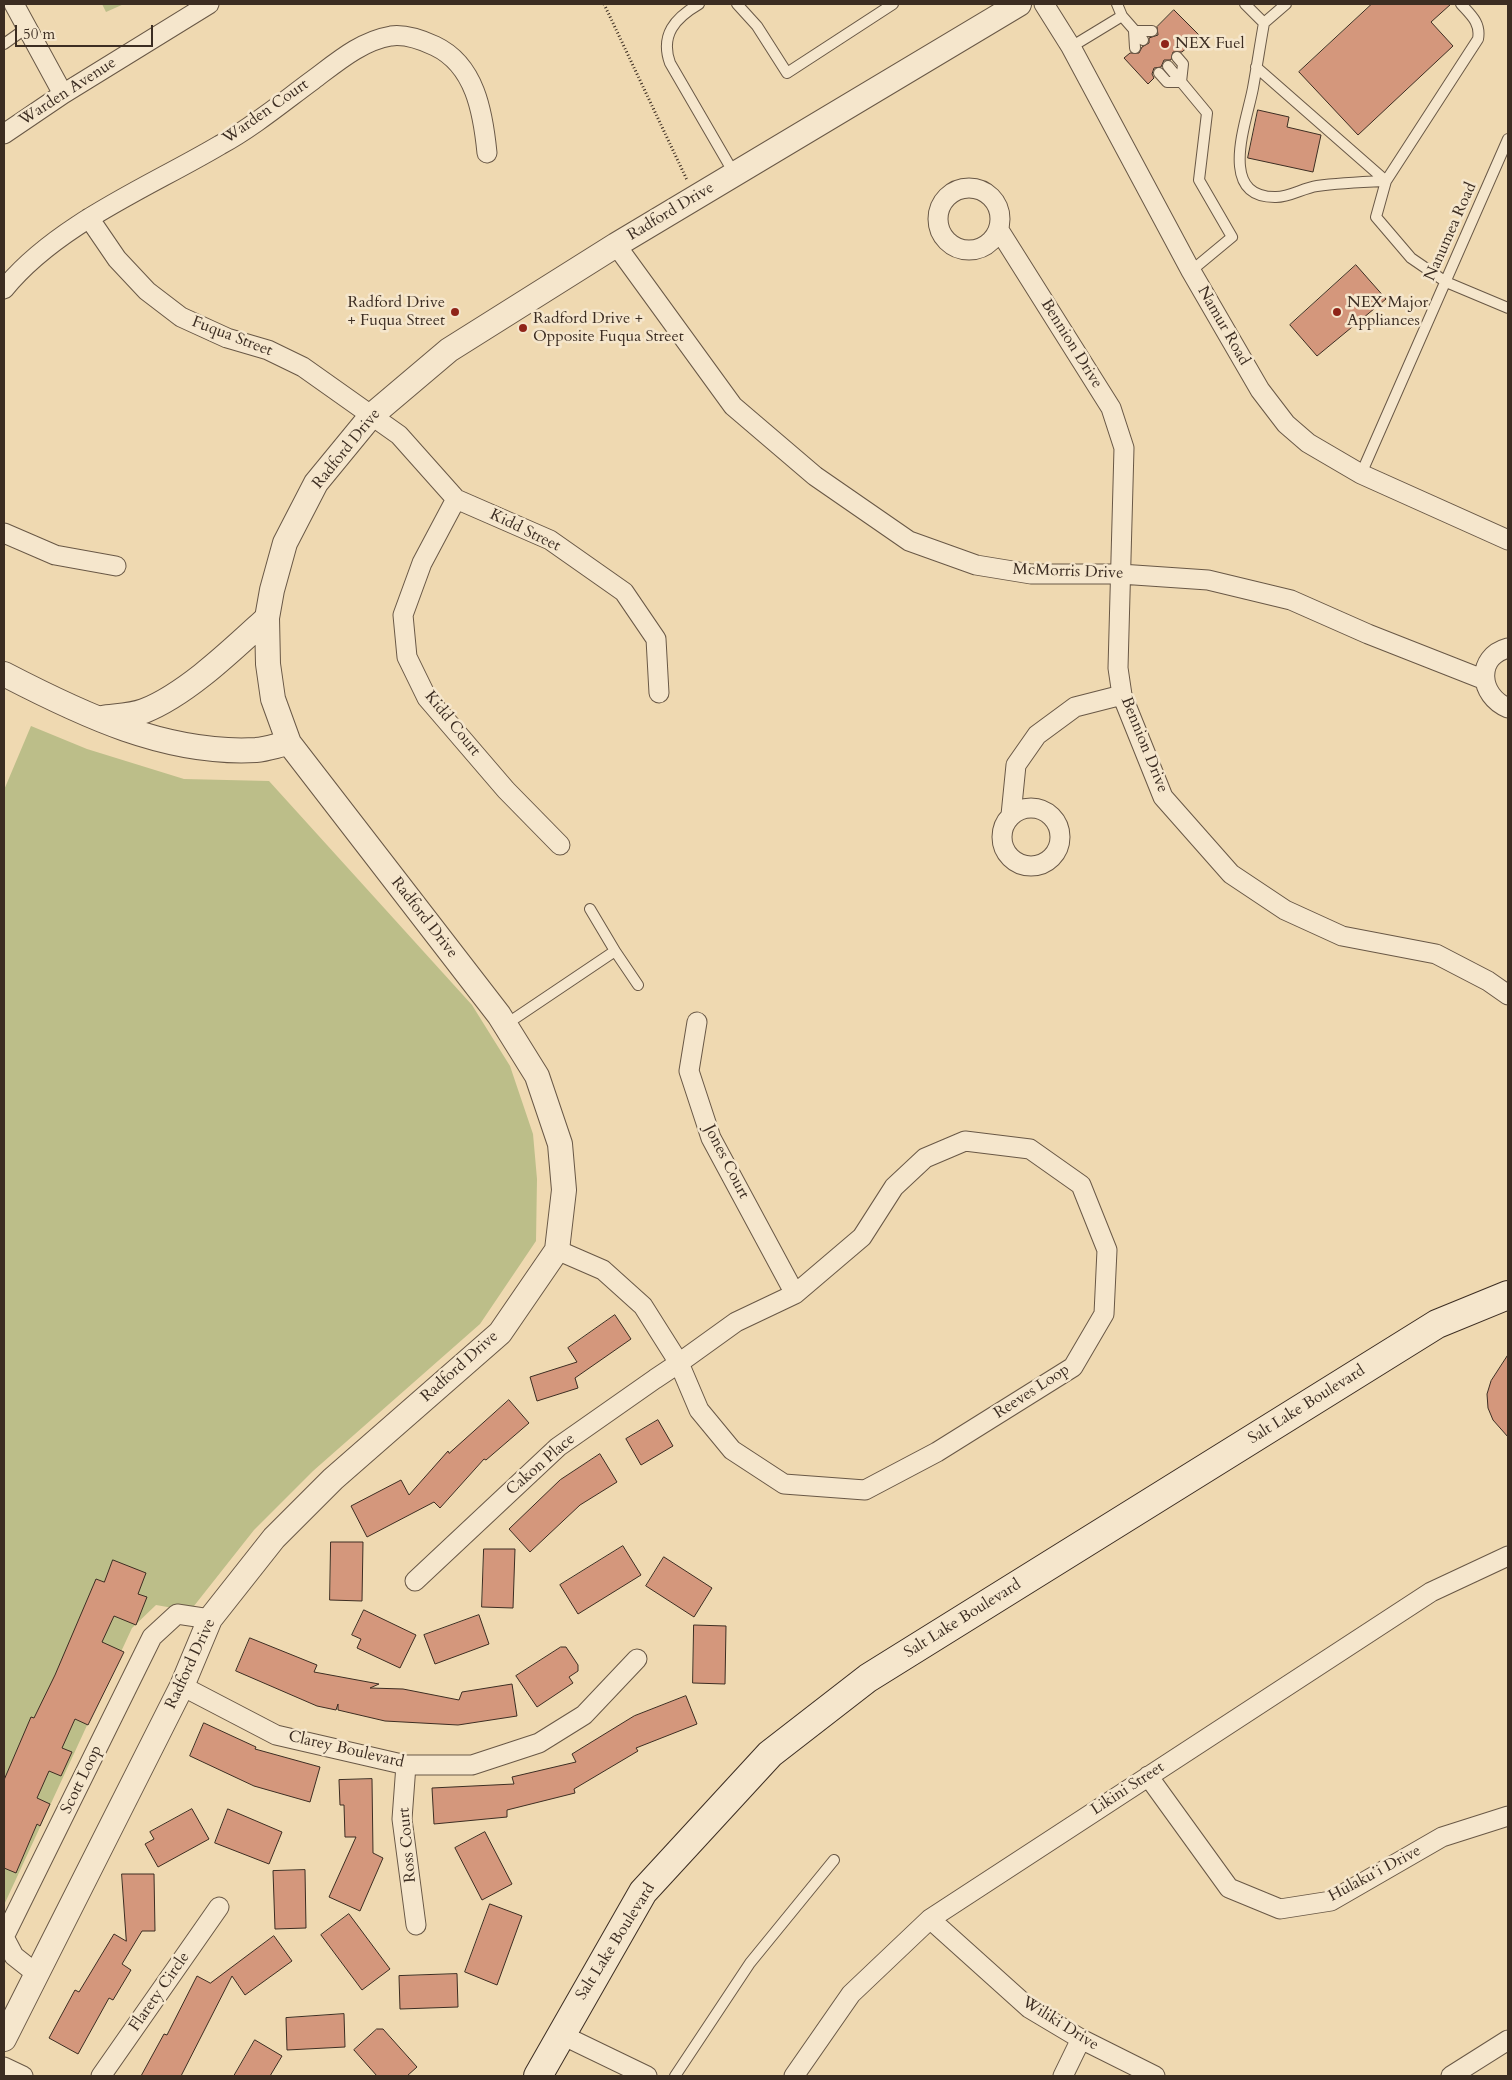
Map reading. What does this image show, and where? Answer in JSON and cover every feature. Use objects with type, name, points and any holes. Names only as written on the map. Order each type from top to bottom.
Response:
[{"type":"main road","name":"Salt Lake Boulevard","points":[[538,2076],[560,2034],[643,1892],[778,1748],[868,1678],[1429,1329],[1508,1295]]},
{"type":"street","points":[[14,4],[63,94]]},
{"type":"street","name":"Warden Avenue","points":[[4,134],[63,94],[209,4]]},
{"type":"street","name":"Radford Drive","points":[[4,2040],[182,1686],[210,1619],[274,1538],[333,1479],[500,1333],[557,1250],[564,1190],[560,1144],[537,1076],[505,1025],[289,743],[273,699],[268,664],[267,618],[285,543],[316,483],[371,416],[437,359],[616,245],[1018,4]]},
{"type":"street","name":"Namur Road","points":[[1044,4],[1072,47],[1191,271],[1260,390],[1286,424],[1308,443],[1361,474],[1508,540]]},
{"type":"street","name":"Warden Court","points":[[4,289],[43,252],[90,218],[222,144],[342,58],[368,42],[393,36],[424,41],[455,59],[468,78],[478,99],[487,152]]},
{"type":"street","name":"Fuqua Street","points":[[90,218],[117,259],[141,284],[181,317],[227,338],[268,350],[303,367],[371,416]]},
{"type":"street","name":"Bennion Drive","points":[[999,230],[1111,408],[1124,448],[1118,668],[1122,695],[1163,797],[1231,874],[1285,910],[1342,936],[1436,954],[1488,981],[1508,995]]},
{"type":"street","name":"McMorris Drive","points":[[616,245],[732,406],[815,476],[909,541],[976,565],[1031,574],[1120,574],[1208,580],[1291,600],[1368,634],[1485,680]]},
{"type":"street","name":"Kidd Street","points":[[371,416],[399,435],[456,499],[550,540],[624,592],[656,640],[658,693]]},
{"type":"street","name":"Kidd Court","points":[[456,499],[422,563],[403,615],[407,657],[427,698],[506,790],[560,845]]},
{"type":"street","points":[[4,534],[55,555],[116,566]]},
{"type":"street","points":[[97,718],[143,711],[183,688],[228,654],[267,618]]},
{"type":"street","points":[[1508,648],[1497,653],[1490,660],[1486,669],[1485,680],[1486,690],[1492,698],[1508,708]]},
{"type":"street","points":[[4,674],[55,700],[97,718],[159,739],[196,747],[256,750],[289,743]]},
{"type":"street","points":[[1010,816],[1016,765],[1037,735],[1075,707],[1122,695]]},
{"type":"street","name":"Jones Court","points":[[697,1022],[689,1071],[711,1138],[795,1294]]},
{"type":"street","name":"Reeves Loop","points":[[557,1250],[602,1270],[643,1306],[679,1363],[699,1410],[732,1450],[784,1484],[865,1490],[937,1452],[1073,1367],[1104,1314],[1107,1250],[1081,1185],[1030,1149],[965,1141],[925,1158],[894,1187],[862,1237],[795,1294],[736,1322],[679,1363]]},
{"type":"street","name":"Cakon Place","points":[[415,1581],[558,1447],[679,1363]]},
{"type":"street","name":"Likini Street","points":[[794,2076],[851,1994],[930,1919],[1431,1592],[1508,1556]]},
{"type":"street","name":"Scott Loop","points":[[38,1975],[14,1956],[4,1936],[152,1637],[176,1614],[210,1619]]},
{"type":"street","name":"Clarey Boulevard","points":[[182,1686],[276,1735],[406,1765],[472,1764],[540,1743],[584,1716],[637,1659]]},
{"type":"street","name":"Ross Court","points":[[406,1765],[402,1819],[416,1925]]},
{"type":"street","name":"Hulakuʻi Drive","points":[[1148,1776],[1229,1888],[1280,1909],[1331,1901],[1442,1837],[1508,1816]]},
{"type":"street","name":"Flarety Circle","points":[[101,2076],[219,1907]]},
{"type":"street","name":"Wiliki Drive","points":[[930,1919],[1029,2008],[1081,2039],[1155,2076]]},
{"type":"street","points":[[560,2034],[647,2076]]},
{"type":"street","points":[[1063,2076],[1081,2039]]},
{"type":"street","points":[[1451,2076],[1508,2040]]},
{"type":"street","points":[[4,2066],[23,2076]]},
{"type":"lane","points":[[698,4],[669,30],[666,50],[670,63],[735,174]]},
{"type":"lane","points":[[737,4],[750,16],[787,73],[893,4]]},
{"type":"lane","points":[[1118,4],[1122,16],[1143,40]]},
{"type":"lane","points":[[1245,4],[1264,23]]},
{"type":"lane","points":[[1286,4],[1264,23],[1254,87],[1239,151],[1244,182],[1259,195],[1278,198],[1315,186],[1386,181]]},
{"type":"lane","points":[[1461,4],[1477,22],[1480,30],[1478,39],[1386,181],[1376,217],[1411,258],[1446,282],[1508,308]]},
{"type":"lane","points":[[1072,47],[1122,16]]},
{"type":"lane","points":[[4,44],[28,27]]},
{"type":"lane","points":[[1134,31],[1152,31]]},
{"type":"lane","points":[[1134,31],[1135,48]]},
{"type":"lane","points":[[1177,57],[1183,64],[1181,82]]},
{"type":"lane","points":[[1168,66],[1207,113],[1199,180],[1232,237],[1191,271]]},
{"type":"lane","points":[[1256,67],[1386,181]]},
{"type":"lane","points":[[1160,73],[1167,82],[1181,82]]},
{"type":"lane","name":"Nanumea Road","points":[[1361,474],[1508,139]]},
{"type":"lane","points":[[590,909],[638,985]]},
{"type":"lane","points":[[505,1025],[615,951]]},
{"type":"lane","points":[[675,2076],[750,1962],[834,1860]]},
{"type":"path","points":[[604,4],[695,197]]},
{"type":"green space","points":[[102,4],[124,4],[106,12]]},
{"type":"green space","points":[[31,726],[87,749],[184,779],[269,781],[472,1005],[510,1066],[533,1134],[537,1179],[536,1241],[480,1324],[313,1471],[254,1530],[190,1611],[156,1605],[132,1628],[4,1905],[4,790]]},
{"type":"building","points":[[1372,4],[1451,4],[1431,22],[1453,46],[1358,135],[1299,72]]},
{"type":"building","name":"NEX Fuel","points":[[1174,10],[1200,36],[1182,52],[1173,52],[1171,60],[1164,60],[1161,67],[1154,68],[1152,74],[1154,78],[1148,84],[1124,58],[1130,53],[1139,53],[1142,47],[1149,43],[1149,38],[1158,35],[1157,27]]},
{"type":"building","points":[[1258,110],[1289,117],[1287,127],[1321,135],[1313,172],[1248,158]]},
{"type":"building","name":"NEX Major Appliances","points":[[1356,265],[1386,299],[1317,356],[1290,325]]},
{"type":"building","points":[[615,1315],[631,1339],[575,1378],[578,1388],[537,1401],[530,1377],[577,1362],[568,1348]]},
{"type":"building","points":[[1508,1355],[1508,1437],[1493,1420],[1488,1408],[1487,1394],[1491,1381]]},
{"type":"building","points":[[509,1400],[529,1423],[486,1460],[484,1459],[440,1508],[434,1502],[367,1537],[351,1506],[401,1480],[409,1495],[448,1451],[449,1453]]},
{"type":"building","points":[[658,1420],[673,1446],[641,1465],[626,1439]]},
{"type":"building","points":[[600,1454],[617,1482],[580,1505],[530,1552],[509,1529],[560,1480]]},
{"type":"building","points":[[331,1542],[363,1542],[362,1601],[330,1600]]},
{"type":"building","points":[[623,1546],[641,1575],[578,1614],[560,1585]]},
{"type":"building","points":[[484,1549],[515,1549],[513,1608],[482,1607]]},
{"type":"building","points":[[664,1557],[712,1588],[694,1617],[646,1586]]},
{"type":"building","points":[[113,1560],[146,1573],[138,1594],[147,1597],[136,1625],[114,1616],[102,1642],[124,1652],[88,1725],[75,1719],[62,1748],[72,1752],[61,1776],[49,1771],[37,1798],[50,1804],[40,1826],[37,1824],[16,1873],[4,1868],[4,1780],[31,1717],[34,1718],[55,1675],[96,1579],[104,1582]]},
{"type":"building","points":[[364,1610],[416,1635],[400,1668],[357,1648],[361,1639],[352,1635]]},
{"type":"building","points":[[479,1615],[489,1644],[435,1664],[424,1635]]},
{"type":"building","points":[[694,1625],[726,1626],[725,1684],[693,1683]]},
{"type":"building","points":[[250,1638],[317,1665],[314,1672],[379,1684],[370,1688],[403,1689],[459,1700],[462,1692],[512,1684],[517,1716],[458,1725],[385,1721],[338,1710],[338,1704],[336,1710],[317,1706],[236,1671]]},
{"type":"building","points":[[561,1647],[566,1647],[578,1665],[578,1671],[569,1677],[573,1683],[537,1707],[516,1676]]},
{"type":"building","points":[[686,1696],[697,1724],[636,1748],[638,1751],[574,1789],[575,1793],[507,1810],[507,1817],[434,1824],[432,1788],[514,1784],[512,1777],[576,1762],[572,1754],[634,1716]]},
{"type":"building","points":[[204,1723],[256,1747],[255,1749],[320,1767],[310,1802],[254,1786],[190,1756]]},
{"type":"building","points":[[372,1779],[373,1853],[383,1858],[360,1911],[329,1897],[356,1837],[345,1837],[344,1805],[340,1805],[339,1780]]},
{"type":"building","points":[[192,1809],[209,1839],[158,1867],[145,1844],[154,1839],[150,1832]]},
{"type":"building","points":[[228,1809],[282,1832],[269,1864],[215,1843]]},
{"type":"building","points":[[485,1832],[512,1884],[482,1900],[455,1848]]},
{"type":"building","points":[[305,1870],[306,1928],[275,1929],[273,1871]]},
{"type":"building","points":[[122,1874],[154,1874],[155,1931],[142,1931],[122,1964],[131,1970],[113,2000],[109,1998],[78,2054],[49,2038],[75,1990],[79,1992],[114,1934],[126,1941]]},
{"type":"building","points":[[490,1904],[522,1916],[497,1985],[465,1972]]},
{"type":"building","points":[[349,1914],[390,1969],[362,1990],[321,1935]]},
{"type":"building","points":[[274,1936],[292,1961],[245,1995],[232,1976],[181,2076],[141,2076],[164,2034],[167,2035],[197,1976],[210,1983]]},
{"type":"building","points":[[457,1974],[458,2007],[400,2009],[399,1976]]},
{"type":"building","points":[[344,2014],[345,2047],[287,2050],[286,2018]]},
{"type":"building","points":[[377,2029],[383,2029],[417,2067],[407,2076],[377,2076],[354,2050]]},
{"type":"building","points":[[255,2040],[282,2056],[270,2076],[234,2076]]},
{"type":"place","name":"NEX Fuel","points":[[1165,44]]},
{"type":"place","name":"Radford Drive + Fuqua Street","points":[[455,312]]},
{"type":"place","name":"NEX Major Appliances","points":[[1337,312]]},
{"type":"place","name":"Radford Drive + Opposite Fuqua Street","points":[[523,328]]}]
